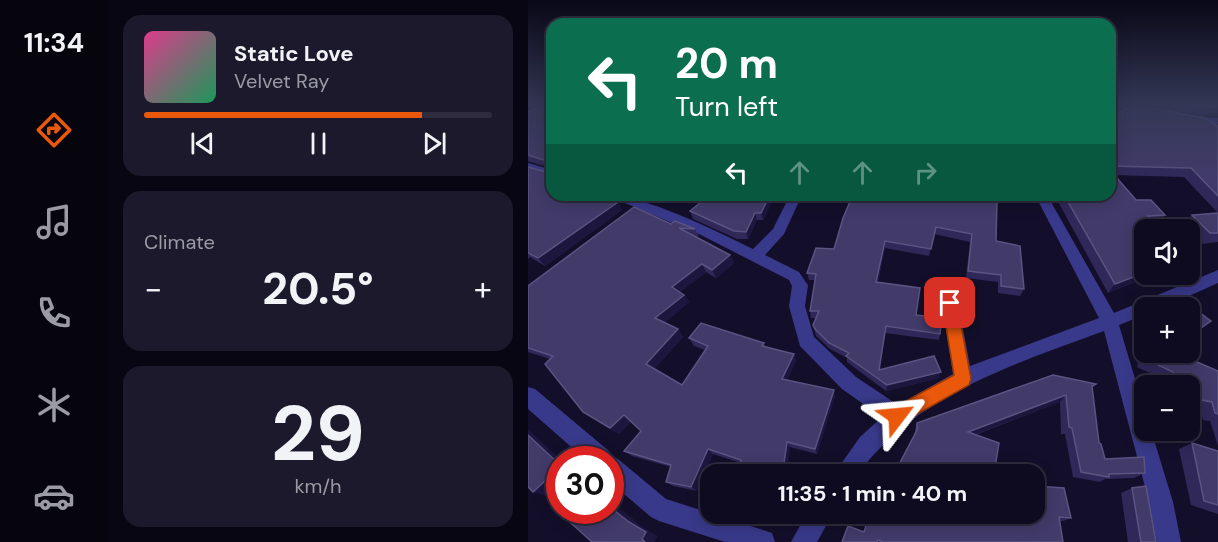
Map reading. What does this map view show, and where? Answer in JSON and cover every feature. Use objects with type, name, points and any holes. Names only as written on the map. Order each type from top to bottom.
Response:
[{"type":"street","points":[[531,168],[546,163]]},
{"type":"street","points":[[531,168],[546,172]]},
{"type":"street","points":[[630,201],[706,232],[794,276],[800,285],[797,306],[806,341],[849,383],[897,416]]},
{"type":"street","points":[[755,257],[778,231],[793,201]]},
{"type":"street","points":[[1044,201],[1110,322],[1161,502],[1169,542]]},
{"type":"street","points":[[625,217],[642,205]]},
{"type":"street","points":[[850,464],[856,454],[897,416],[963,379],[997,362],[1110,322],[1218,276]]},
{"type":"street","points":[[950,303],[963,379]]},
{"type":"street","points":[[528,396],[586,446]]},
{"type":"street","points":[[624,479],[659,509],[763,542]]},
{"type":"street","points":[[803,542],[814,524]]},
{"type":"building","points":[[528,130],[546,130],[546,161],[528,155]]},
{"type":"building","points":[[1116,130],[1218,130],[1218,196],[1191,168],[1116,166]]},
{"type":"building","points":[[528,167],[546,172],[546,201],[618,202],[538,258],[528,253]]},
{"type":"building","points":[[1116,177],[1136,200],[1151,200],[1165,215],[1148,216],[1151,219],[1134,219],[1134,277],[1115,284],[1067,201],[1116,201]]},
{"type":"building","points":[[702,201],[767,201],[761,213],[755,213],[746,232],[734,231],[690,211]]},
{"type":"building","points":[[850,201],[997,201],[996,241],[1020,246],[1024,289],[1001,286],[1001,275],[968,271],[972,234],[936,227],[931,249],[885,241],[876,282],[920,288],[916,315],[942,318],[940,334],[886,326],[879,370],[934,356],[941,372],[887,385],[846,356],[849,353],[829,343],[815,329],[813,325],[819,311],[810,311],[816,274],[807,273],[816,248],[834,249]]},
{"type":"building","points":[[634,207],[671,224],[675,221],[695,229],[679,228],[730,255],[712,270],[702,264],[672,287],[684,295],[655,318],[678,329],[646,364],[682,385],[708,346],[689,338],[701,323],[764,343],[762,346],[794,354],[782,379],[834,390],[815,449],[787,442],[784,464],[740,464],[741,460],[708,449],[691,487],[666,482],[671,465],[624,451],[641,431],[624,415],[610,428],[583,412],[545,364],[553,356],[528,348],[528,286]]},
{"type":"building","points":[[1218,213],[1218,233],[1210,233],[1200,223],[1200,219],[1192,215]]},
{"type":"building","points":[[1200,313],[1211,321],[1200,329]]},
{"type":"building","points":[[1154,363],[1199,363],[1218,371],[1218,414],[1215,413],[1212,402],[1200,400],[1200,375],[1174,375],[1173,372]]},
{"type":"building","points":[[1053,375],[1096,384],[1092,386],[1099,443],[1105,459],[1144,457],[1145,473],[1109,474],[1109,477],[1081,472],[1072,428],[1069,427],[1066,395],[968,432],[999,443],[996,464],[899,464],[917,430],[917,423]]},
{"type":"building","points":[[528,435],[546,452],[546,480],[533,492],[528,487]]},
{"type":"building","points":[[1192,443],[1218,451],[1218,505],[1204,501]]},
{"type":"building","points":[[1146,486],[1156,542],[1141,542],[1132,488]]},
{"type":"building","points":[[1045,487],[1064,488],[1071,518],[1059,517],[1063,542],[883,542],[878,540],[877,542],[842,542],[848,526],[864,532],[867,524],[1045,524]]},
{"type":"building","points":[[624,518],[646,532],[642,539],[645,542],[592,542],[572,524],[624,524]]},
{"type":"route","points":[[897,416],[963,379],[950,303]]}]
